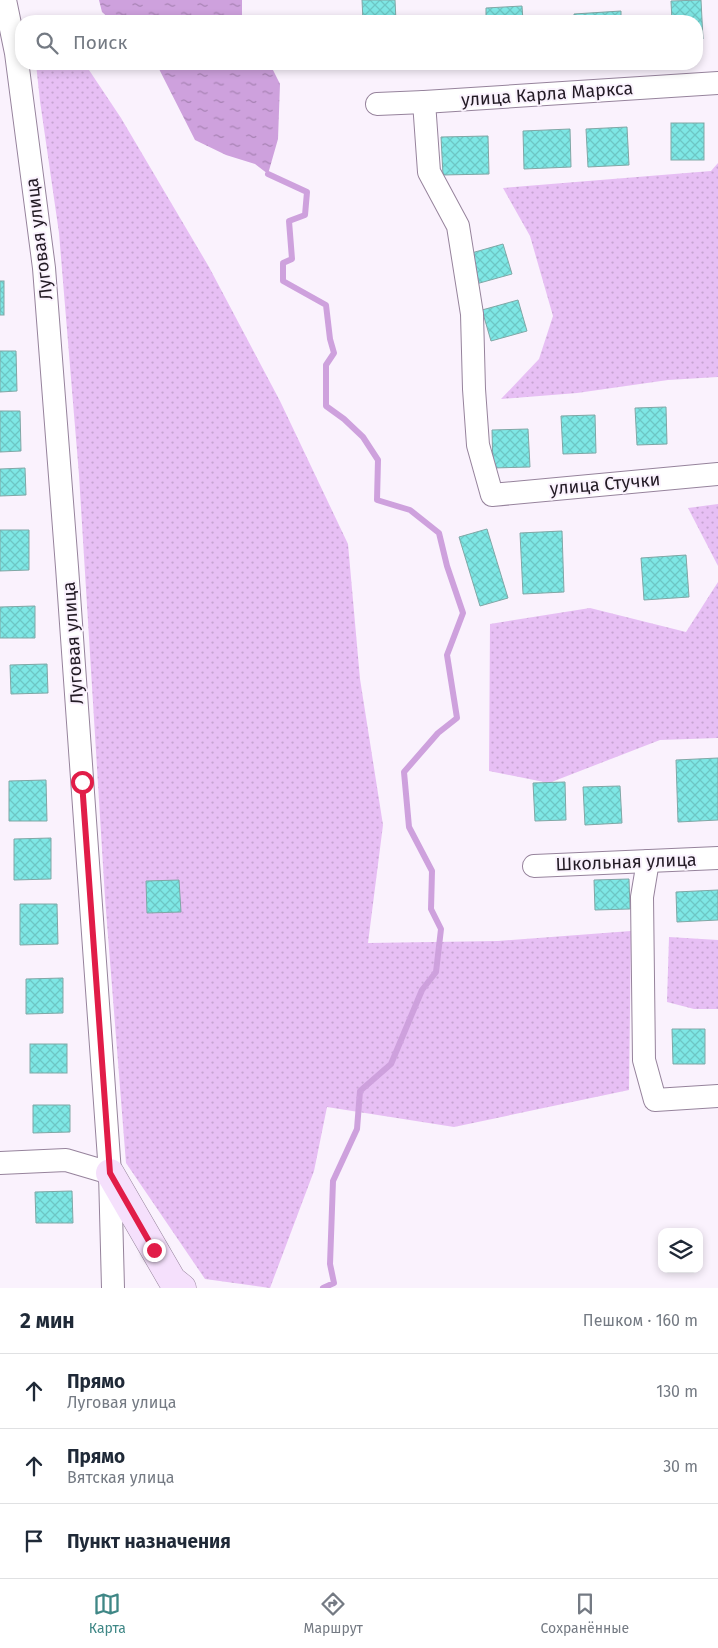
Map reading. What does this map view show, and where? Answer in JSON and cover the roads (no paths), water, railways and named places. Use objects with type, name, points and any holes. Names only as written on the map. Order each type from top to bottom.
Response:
[{"type":"street","name":"Луговая улица","points":[[5,0],[15,48]]},
{"type":"street","name":"Луговая улица","points":[[18,70],[44,268],[110,1173],[113,1288]]},
{"type":"street","name":"улица Карла Маркса","points":[[377,104],[718,83]]},
{"type":"street","name":"улица Стучки","points":[[424,102],[429,172],[458,226],[472,314],[478,445],[492,495],[718,474]]},
{"type":"street","name":"Школьная улица","points":[[534,866],[718,858]]},
{"type":"street","points":[[648,861],[642,897],[644,1060],[655,1100],[718,1096]]},
{"type":"street","points":[[0,1164],[66,1160],[110,1173],[172,1280],[182,1288]]},
{"type":"water","points":[[99,0],[242,0],[242,15],[105,15],[102,12]]},
{"type":"water","points":[[160,70],[273,70],[280,84],[278,139],[268,174],[255,164],[226,155],[195,140]]},
{"type":"waterway","points":[[268,174],[307,192],[305,215],[289,221],[292,259],[283,263],[283,281],[326,305],[330,339],[334,353],[326,365],[326,406],[344,419],[363,437],[378,460],[377,500],[410,510],[439,533],[447,566],[463,613],[447,655],[457,718],[438,733],[404,772],[409,827],[432,871],[431,909],[441,929],[436,972],[422,990],[391,1064],[360,1091],[357,1129],[333,1181],[330,1264],[334,1283],[323,1288]]}]
